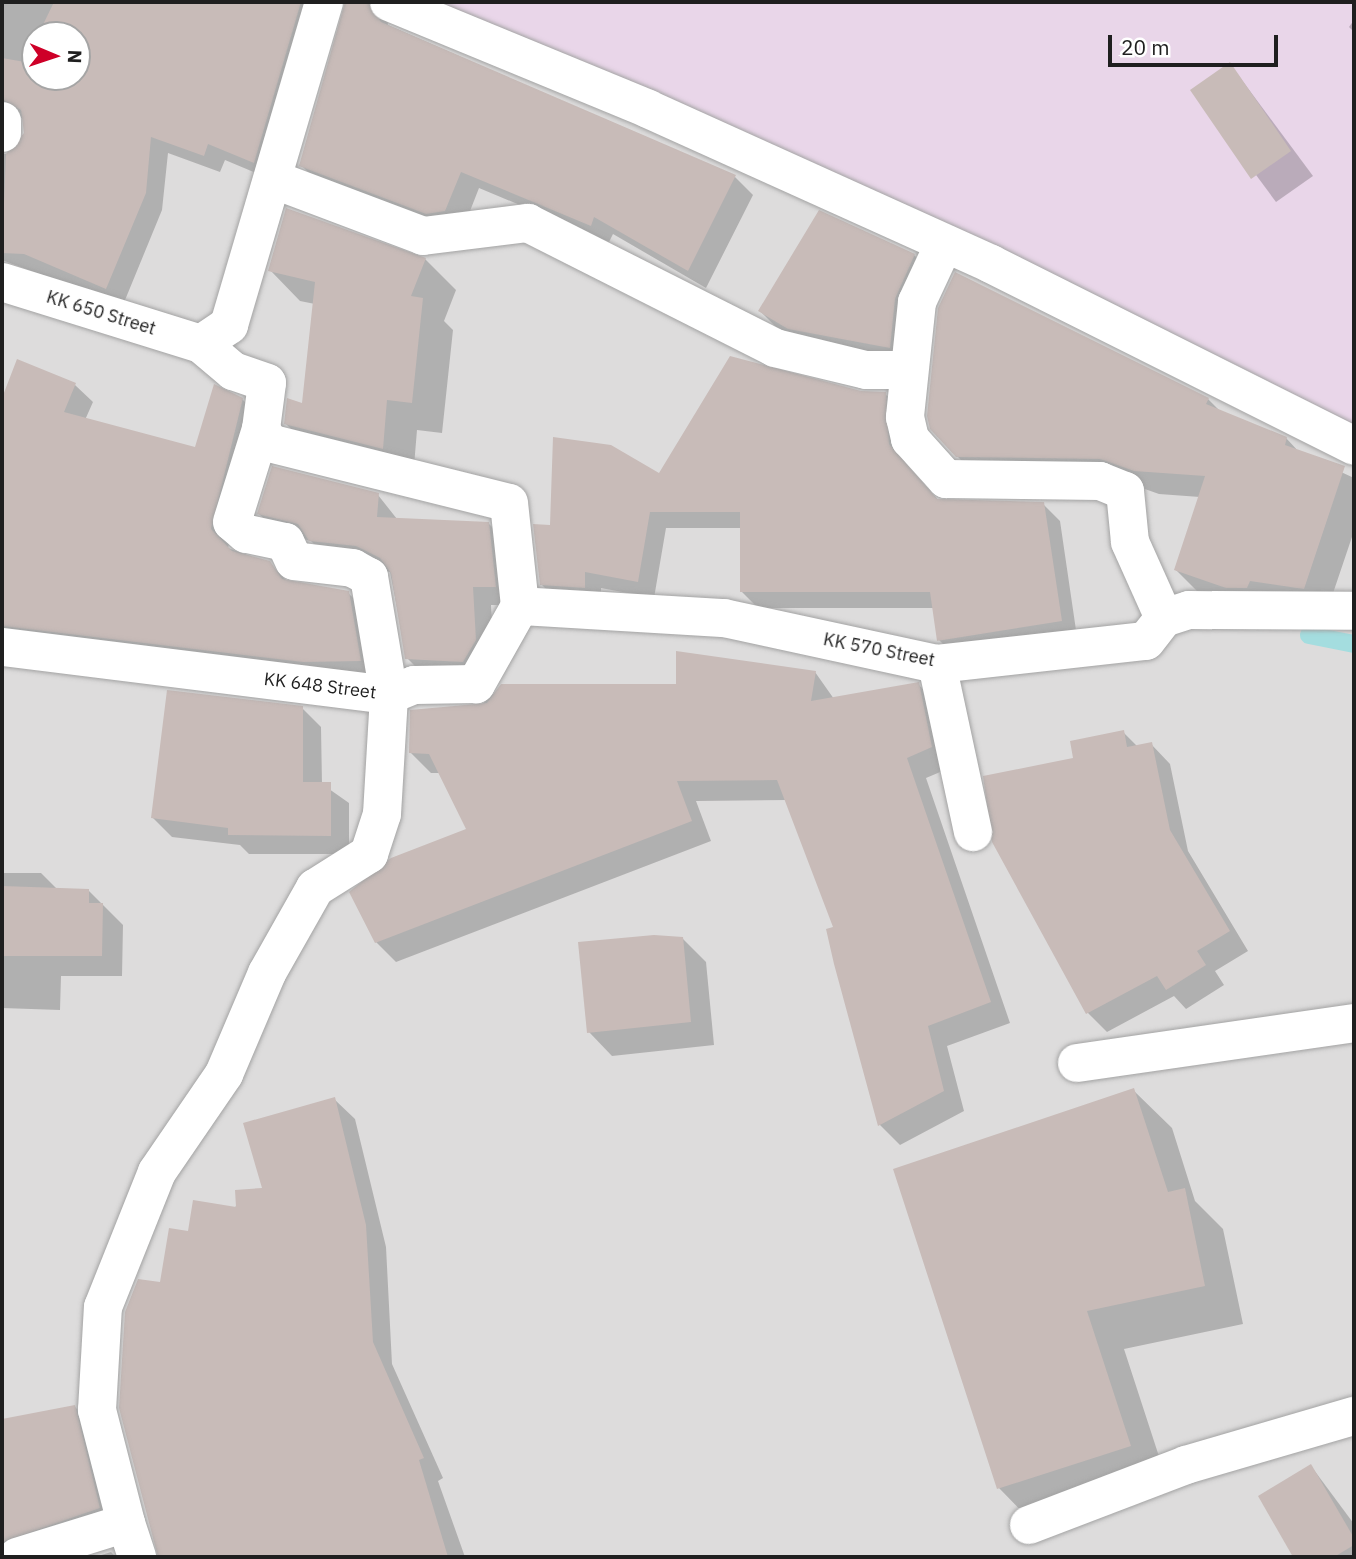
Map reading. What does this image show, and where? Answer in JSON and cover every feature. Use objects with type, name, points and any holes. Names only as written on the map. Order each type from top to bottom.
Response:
[{"type":"street","points":[[17,1557],[132,1540],[97,1410],[103,1307],[157,1171],[224,1074],[267,973],[315,888],[369,853],[382,814],[390,695],[369,578],[353,568],[294,561],[285,542],[246,534],[232,522],[261,429],[267,383],[233,371],[201,344],[229,325],[275,180],[324,2]]},
{"type":"street","points":[[389,2],[648,109],[944,244],[1354,446]]},
{"type":"street","points":[[2,121],[2,133]]},
{"type":"street","points":[[275,180],[424,236],[528,223],[775,348],[866,370],[908,370]]},
{"type":"street","points":[[944,244],[917,302],[905,417],[910,439],[946,479],[1100,481],[1125,491],[1130,542],[1164,618],[1212,608],[1354,611]]},
{"type":"street","name":"KK 650 Street","points":[[2,282],[201,344]]},
{"type":"street","points":[[261,429],[269,443],[509,503],[520,606]]},
{"type":"street","name":"KK 570 Street","points":[[520,606],[724,618],[937,664],[1146,641],[1164,618]]},
{"type":"street","name":"KK 648 Street","points":[[2,647],[390,695],[414,685],[476,684],[520,606]]},
{"type":"street","points":[[937,664],[973,832]]},
{"type":"street","points":[[1077,1063],[1354,1023]]},
{"type":"street","points":[[1029,1525],[1186,1465],[1354,1416]]},
{"type":"shaded area","points":[[2,2],[1354,2],[1354,1557],[2,1557]]},
{"type":"shaded area","points":[[414,2],[1354,2],[1354,435]]},
{"type":"building","points":[[54,2],[301,2],[254,163],[208,144],[204,156],[151,137],[146,193],[106,289],[24,254],[2,253],[6,154],[24,133],[21,110],[2,99],[2,58],[21,61],[21,91],[91,91],[91,21],[45,21]]},
{"type":"building","points":[[345,2],[368,2],[381,22],[736,175],[688,271],[594,217],[591,226],[461,172],[445,211],[426,214],[299,166]]},
{"type":"building","points":[[1230,62],[1291,151],[1251,179],[1190,90]]},
{"type":"building","points":[[286,208],[426,258],[411,296],[423,298],[412,403],[387,400],[383,449],[284,424],[287,398],[302,403],[315,282],[268,271]]},
{"type":"building","points":[[819,210],[915,254],[895,299],[890,348],[788,329],[758,311]]},
{"type":"building","points":[[955,272],[1209,398],[1206,404],[1287,437],[1285,445],[1345,466],[1304,589],[1250,581],[1247,588],[1226,588],[1174,570],[1205,476],[1134,471],[1100,459],[956,457],[930,429],[927,416],[938,308]]},
{"type":"building","points":[[730,356],[861,391],[886,392],[889,444],[937,499],[1044,502],[1062,621],[937,641],[930,592],[740,592],[740,512],[650,512],[638,582],[585,572],[585,588],[540,585],[533,524],[550,525],[553,437],[611,445],[659,473]]},
{"type":"building","points":[[17,359],[76,383],[64,412],[195,447],[214,384],[243,398],[211,529],[232,551],[270,561],[282,579],[349,591],[361,661],[303,662],[2,626],[2,398]]},
{"type":"building","points":[[272,466],[379,493],[377,517],[489,522],[496,587],[473,587],[476,640],[463,662],[405,659],[391,573],[380,558],[356,546],[309,541],[298,524],[257,514]]},
{"type":"building","points":[[676,651],[816,671],[811,701],[919,682],[932,747],[907,758],[991,1002],[928,1026],[944,1091],[878,1126],[826,929],[833,927],[777,780],[677,781],[692,821],[375,943],[349,892],[391,858],[466,829],[429,754],[409,753],[410,710],[487,703],[501,684],[676,684]]},
{"type":"building","points":[[167,690],[303,706],[303,782],[331,782],[331,836],[228,835],[228,828],[151,818]]},
{"type":"building","points":[[1124,730],[1127,747],[1152,742],[1170,830],[1230,931],[1197,951],[1206,965],[1166,990],[1157,976],[1086,1014],[992,842],[983,776],[1073,758],[1070,741]]},
{"type":"building","points":[[2,886],[89,889],[89,903],[103,903],[102,956],[2,956]]},
{"type":"building","points":[[654,935],[683,937],[691,1022],[587,1033],[578,942]]},
{"type":"building","points":[[1134,1088],[1168,1192],[1185,1188],[1205,1286],[1087,1311],[1131,1446],[997,1489],[893,1169]]},
{"type":"building","points":[[335,1097],[366,1225],[373,1342],[424,1458],[419,1460],[448,1557],[158,1557],[119,1408],[125,1312],[138,1279],[160,1282],[169,1228],[188,1231],[193,1200],[236,1207],[235,1190],[262,1188],[243,1123]]},
{"type":"building","points":[[75,1405],[100,1508],[2,1542],[2,1419]]},
{"type":"building","points":[[1311,1464],[1354,1538],[1354,1545],[1334,1557],[1293,1557],[1258,1496]]},
{"type":"waterway","points":[[1309,635],[1354,644]]}]
